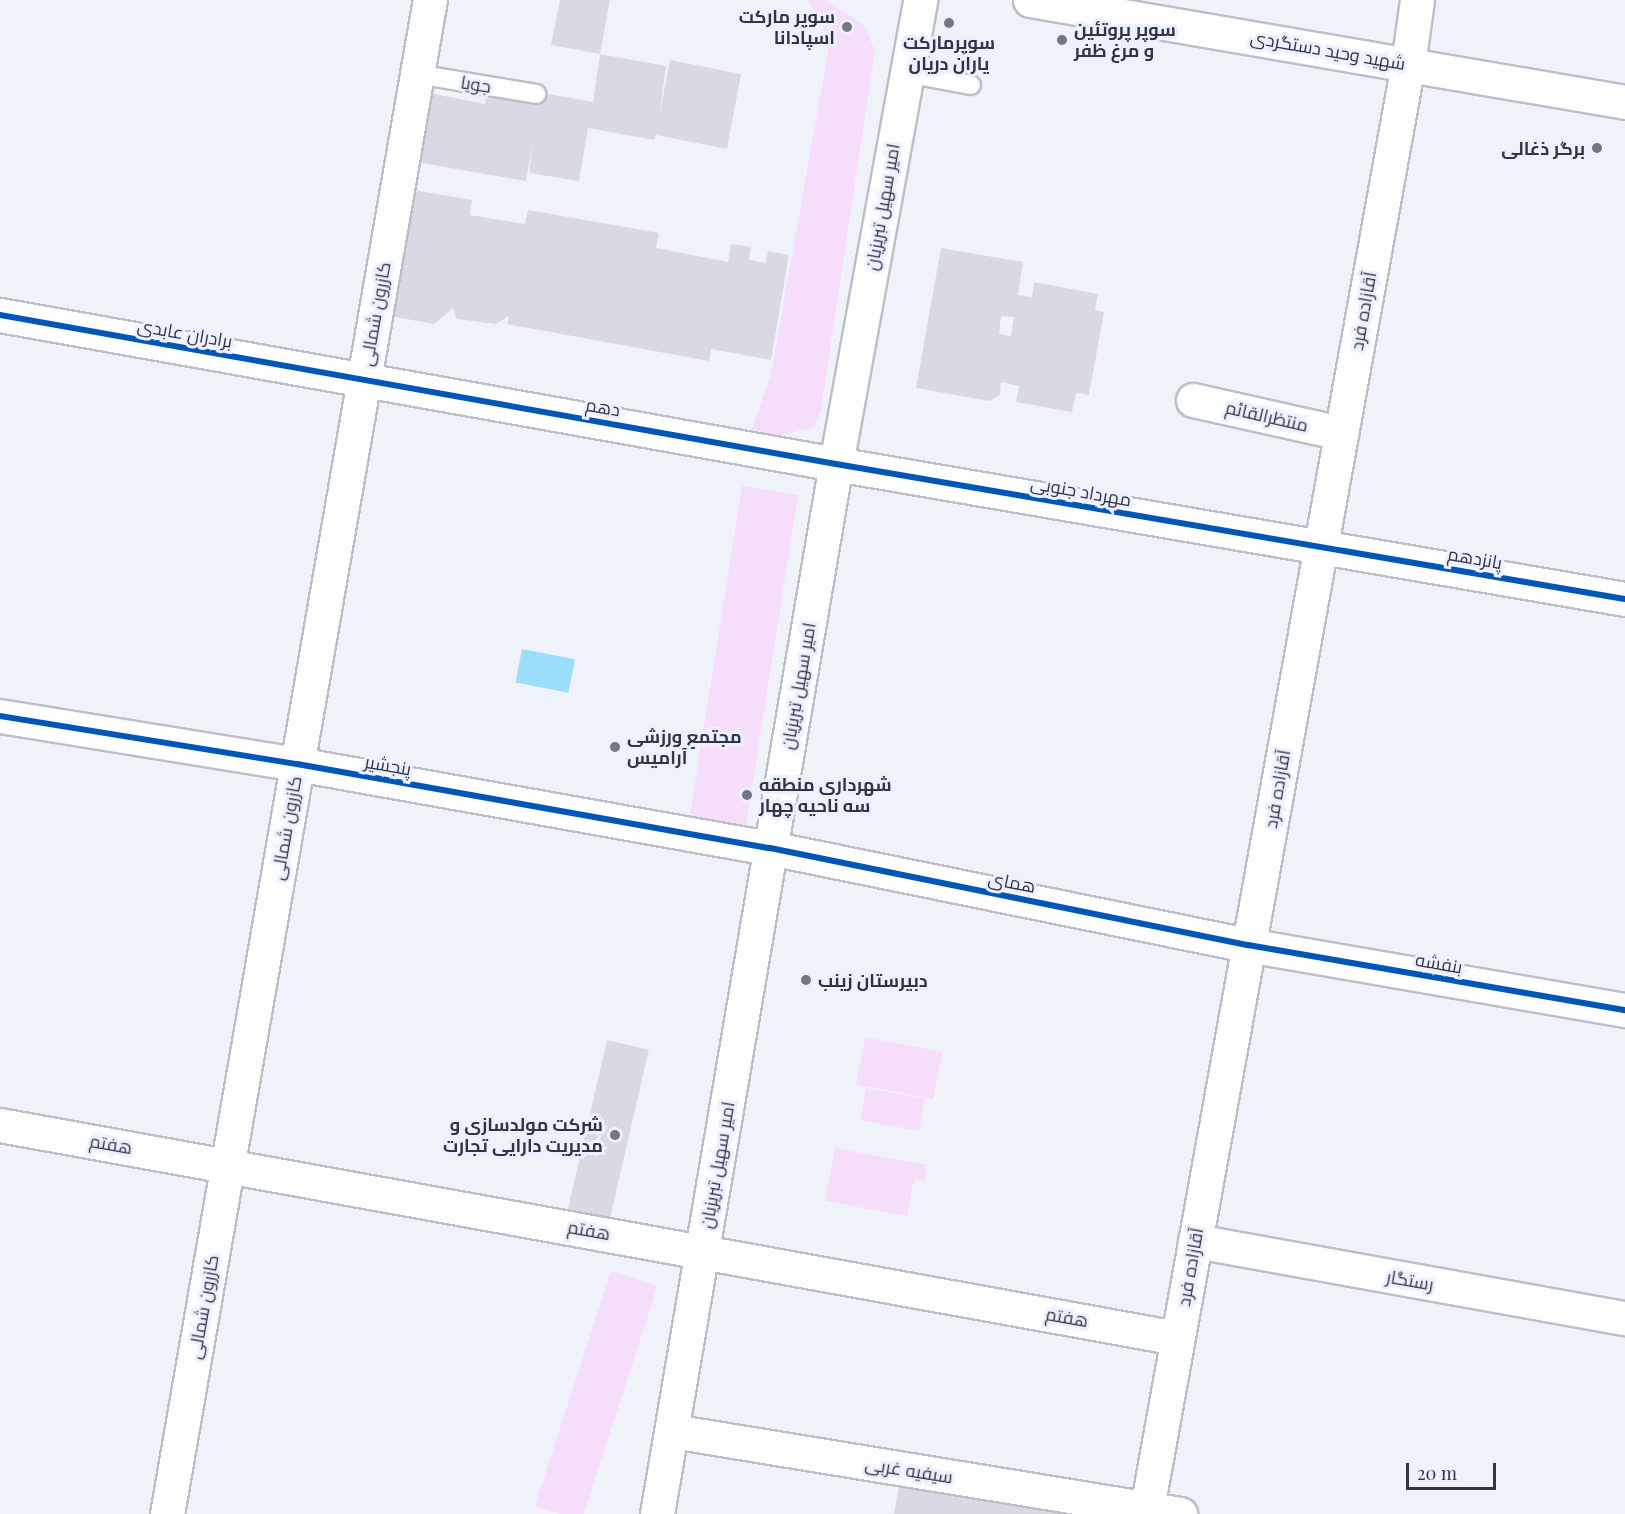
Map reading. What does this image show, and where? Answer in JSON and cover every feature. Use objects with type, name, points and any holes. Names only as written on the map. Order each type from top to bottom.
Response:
[{"type":"street","name":"کازرون شمالی","points":[[167,1514],[430,0]]},
{"type":"street","name":"امیر سهیل تبریزیان","points":[[657,1514],[836,464],[920,0]]},
{"type":"street","name":"شهید وحید دستگردی","points":[[1030,0],[1625,102]]},
{"type":"street","name":"آقازاده فرد","points":[[1146,1511],[1408,64],[1416,0]]},
{"type":"street","name":"برادران عابدی","points":[[0,315],[364,380]]},
{"type":"street","name":"دهم","points":[[364,380],[836,464]]},
{"type":"street","name":"منتظرالقائم","points":[[1193,400],[1341,433]]},
{"type":"street","name":"مهرداد جنوبی","points":[[836,464],[1320,547]]},
{"type":"street","name":"پانزدهم","points":[[1320,547],[1625,599]]},
{"type":"street","name":"پنجشیر","points":[[0,716],[297,764],[770,848]]},
{"type":"street","name":"همای","points":[[770,848],[1248,945]]},
{"type":"street","name":"بنفشه","points":[[1248,945],[1625,1010]]},
{"type":"street","name":"هفتم","points":[[0,1125],[702,1250],[1178,1338]]},
{"type":"street","name":"رستگار","points":[[1195,1241],[1625,1318]]},
{"type":"street","name":"سیفیه غربی","points":[[672,1431],[1146,1511],[1180,1514]]},
{"type":"lane","points":[[906,73],[971,86]]},
{"type":"lane","name":"جویا","points":[[417,74],[536,94]]},
{"type":"shaded area","points":[[808,0],[824,0],[864,25],[875,51],[821,410],[815,427],[777,436],[752,429],[771,374],[830,40]]},
{"type":"shaded area","points":[[742,486],[798,495],[745,829],[689,820]]},
{"type":"shaded area","points":[[865,1037],[943,1052],[933,1099],[856,1084]]},
{"type":"shaded area","points":[[866,1088],[925,1098],[919,1131],[860,1120]]},
{"type":"shaded area","points":[[835,1148],[927,1165],[925,1180],[914,1179],[907,1216],[825,1201]]},
{"type":"shaded area","points":[[611,1271],[658,1286],[584,1514],[560,1514],[535,1506]]},
{"type":"water","points":[[522,649],[575,659],[569,693],[516,682]]},
{"type":"building","points":[[560,0],[610,0],[600,54],[551,45]]},
{"type":"building","points":[[600,54],[666,66],[659,118],[670,60],[741,74],[727,149],[656,135],[654,140],[588,128],[579,181],[529,173],[533,141],[526,181],[416,162],[429,93],[485,104],[486,96],[539,105],[542,93],[593,102]]},
{"type":"building","points":[[413,190],[472,200],[470,215],[525,224],[528,210],[659,233],[656,248],[728,262],[731,244],[751,247],[749,260],[766,263],[768,251],[789,255],[771,360],[711,349],[709,361],[507,324],[509,316],[496,324],[457,319],[453,308],[434,324],[390,316]]},
{"type":"building","points":[[941,248],[1023,262],[1018,295],[1032,297],[1034,282],[1098,294],[1095,310],[1104,312],[1089,395],[1076,393],[1072,412],[1016,402],[1019,386],[1001,382],[1000,394],[990,401],[916,388]],"holes":[[[1001,316],[1014,317],[1011,336],[999,334]]]},
{"type":"building","name":"شرکت مولدسازی و مدیریت دارایی تجارت","points":[[607,1040],[649,1050],[608,1227],[566,1217]]},
{"type":"building","points":[[900,1480],[1087,1514],[894,1514]]},
{"type":"cycle path","points":[[0,315],[836,464],[1625,599]]},
{"type":"cycle path","points":[[0,716],[297,764],[770,848],[1248,945],[1625,1010]]},
{"type":"place","name":"سوپرمارکت یاران دریان","points":[[949,23]]},
{"type":"place","name":"سوپر مارکت اسپادانا","points":[[847,27]]},
{"type":"place","name":"سوپر پروتئین و مرغ ظفر","points":[[1062,40]]},
{"type":"place","name":"برگر ذغالی","points":[[1597,148]]},
{"type":"place","name":"مجتمع ورزشی آرامیس","points":[[615,747]]},
{"type":"place","name":"شهرداری منطقه سه ناحیه چهار","points":[[747,795]]},
{"type":"place","name":"دبیرستان زینب","points":[[806,980]]},
{"type":"place","name":"شرکت مولدسازی و مدیریت دارایی تجارت","points":[[615,1135]]}]
